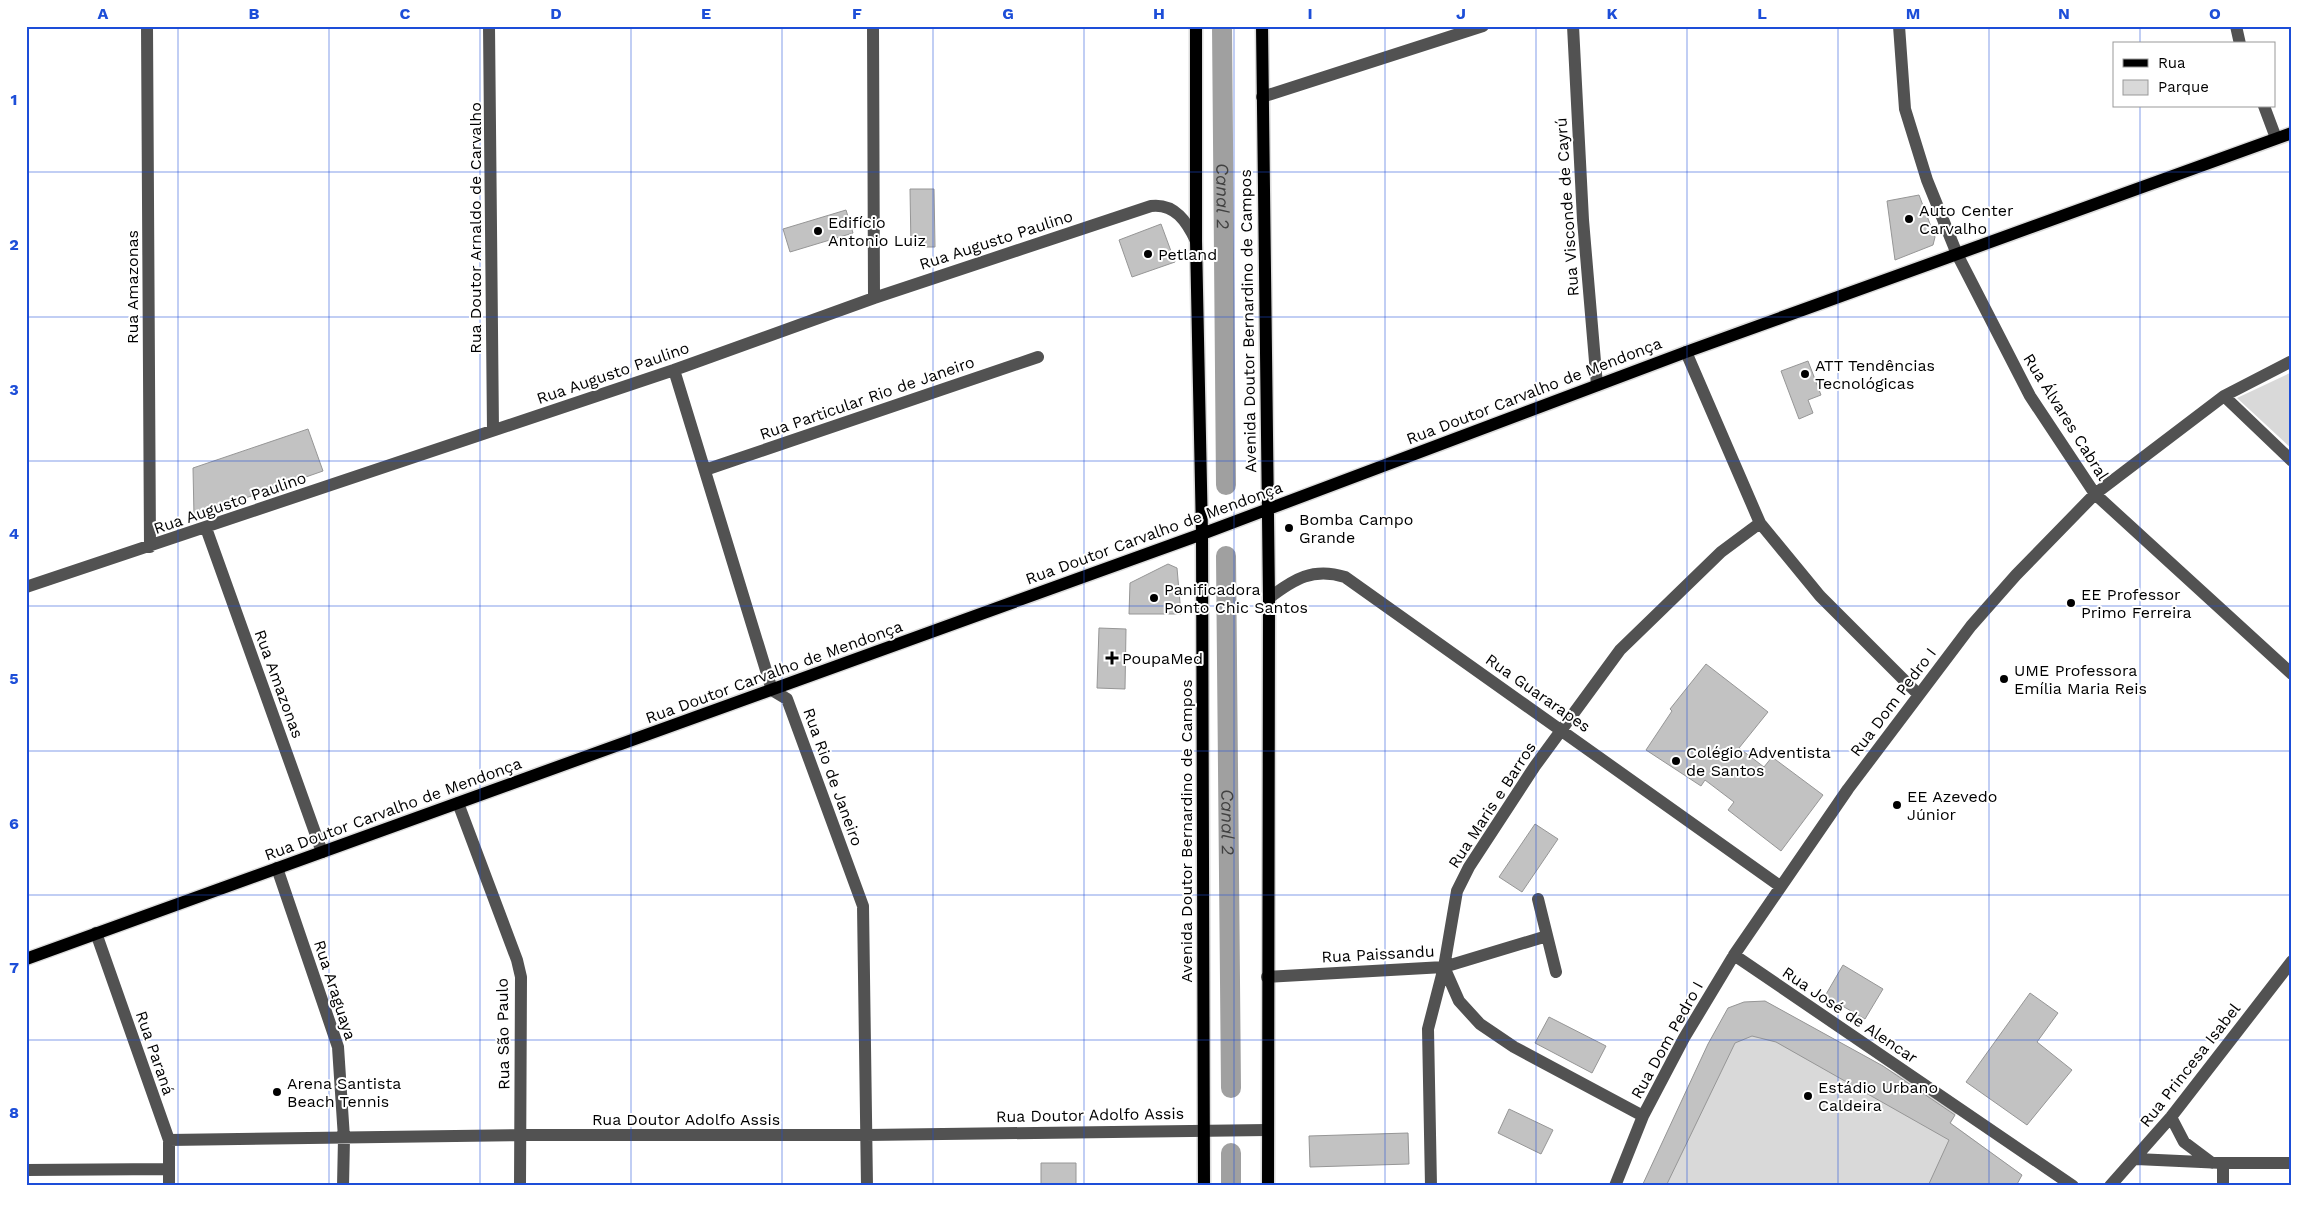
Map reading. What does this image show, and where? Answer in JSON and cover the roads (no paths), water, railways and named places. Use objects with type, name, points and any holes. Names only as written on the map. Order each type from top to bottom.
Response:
[{"type":"main road","name":"Avenida Doutor Bernardino de Campos","points":[[1196,26],[1196,242],[1202,534],[1204,1186]]},
{"type":"main road","name":"Avenida Doutor Bernardino de Campos","points":[[1262,26],[1269,598],[1268,1186]]},
{"type":"main road","name":"Rua Doutor Carvalho de Mendonça","points":[[26,959],[1202,534],[1686,352],[2292,133]]},
{"type":"street","name":"Rua Amazonas","points":[[147,26],[150,547]]},
{"type":"street","name":"Rua Doutor Arnaldo de Carvalho","points":[[489,26],[493,430]]},
{"type":"street","points":[[873,26],[874,298]]},
{"type":"street","points":[[1262,97],[1483,26]]},
{"type":"street","name":"Rua Visconde de Cayrú","points":[[1573,26],[1583,220],[1597,385]]},
{"type":"street","name":"Rua Álvares Cabral","points":[[1900,26],[1905,109],[1927,180],[1957,254],[2030,396],[2095,494],[2290,670]]},
{"type":"street","points":[[2236,26],[2240,42]]},
{"type":"street","points":[[2265,108],[2276,138]]},
{"type":"street","name":"Rua Augusto Paulino","points":[[26,587],[674,370],[874,298],[1151,206],[1167,207],[1181,216],[1190,228],[1196,242]]},
{"type":"street","points":[[1686,352],[1760,523],[1820,596],[1918,694]]},
{"type":"street","name":"Rua Particular Rio de Janeiro","points":[[705,470],[1038,357]]},
{"type":"street","name":"Rua Dom Pedro I","points":[[1616,1186],[1643,1116],[1684,1038],[1734,956],[1848,789],[1971,626],[2016,575],[2095,494],[2224,396],[2292,361]]},
{"type":"street","points":[[674,370],[772,690]]},
{"type":"street","points":[[2224,396],[2292,461]]},
{"type":"street","name":"Rua Maris e Barros","points":[[1430,1186],[1428,1029],[1444,967],[1457,891],[1469,867],[1535,766],[1620,650],[1721,552],[1760,523]]},
{"type":"street","name":"Rua Amazonas","points":[[206,528],[322,852]]},
{"type":"street","name":"Rua Guararapes","points":[[1269,598],[1300,578],[1318,573],[1331,573],[1345,577],[1563,730],[1780,886]]},
{"type":"street","name":"Rua Rio de Janeiro","points":[[772,690],[787,699],[863,906],[867,1186]]},
{"type":"street","name":"Rua São Paulo","points":[[458,803],[521,977],[520,1186]]},
{"type":"street","name":"Rua Araguaya","points":[[277,868],[338,1047],[344,1138],[343,1186]]},
{"type":"street","points":[[1538,899],[1556,972]]},
{"type":"street","name":"Rua Paraná","points":[[96,933],[168,1140],[169,1186]]},
{"type":"street","points":[[1444,967],[1547,936]]},
{"type":"street","name":"Rua José de Alencar","points":[[1734,956],[2073,1186]]},
{"type":"street","name":"Rua Princesa Isabel","points":[[2110,1186],[2136,1159],[2171,1117],[2292,961]]},
{"type":"street","name":"Rua Paissandu","points":[[1267,977],[1444,967],[1459,1001],[1480,1024],[1514,1047],[1643,1116]]},
{"type":"street","points":[[2171,1117],[2184,1142],[2218,1163],[2223,1186]]},
{"type":"street","name":"Rua Doutor Adolfo Assis","points":[[168,1140],[520,1135],[867,1135],[1268,1130]]},
{"type":"street","points":[[2136,1159],[2218,1163],[2292,1163]]},
{"type":"street","points":[[26,1170],[169,1169]]},
{"type":"waterway","name":"Canal 2","points":[[1222,26],[1226,485]]},
{"type":"waterway","name":"Canal 2","points":[[1226,556],[1231,1088]]},
{"type":"waterway","name":"Canal 2","points":[[1231,1153],[1231,1186]]},
{"type":"place","name":"Auto Center Carvalho","points":[[1909,219]]},
{"type":"place","name":"Edifício Antonio Luiz","points":[[818,231]]},
{"type":"place","name":"Petland","points":[[1148,254]]},
{"type":"place","name":"ATT Tendências Tecnológicas","points":[[1805,374]]},
{"type":"place","name":"Bomba Campo Grande","points":[[1289,528]]},
{"type":"place","name":"Panificadora Ponto Chic Santos","points":[[1154,598]]},
{"type":"place","name":"EE Professor Primo Ferreira","points":[[2071,603]]},
{"type":"place","name":"PoupaMed","points":[[1112,658]]},
{"type":"place","name":"UME Professora Emília Maria Reis","points":[[2004,679]]},
{"type":"place","name":"Colégio Adventista de Santos","points":[[1676,761]]},
{"type":"place","name":"EE Azevedo Júnior","points":[[1897,805]]},
{"type":"place","name":"Arena Santista Beach Tennis","points":[[277,1092]]},
{"type":"place","name":"Estádio Urbano Caldeira","points":[[1808,1096]]}]
